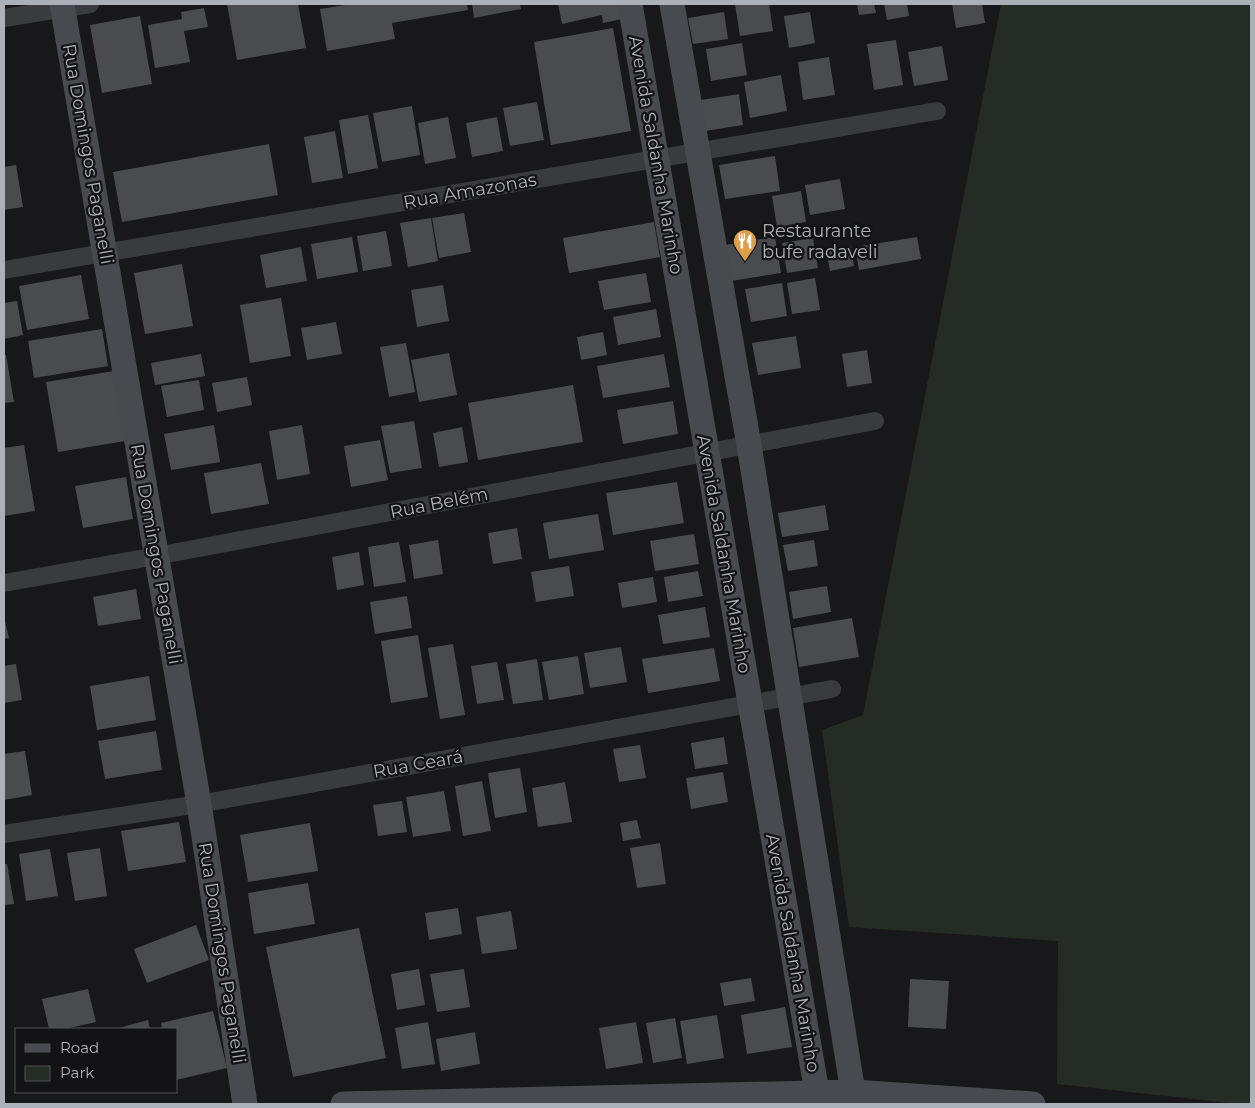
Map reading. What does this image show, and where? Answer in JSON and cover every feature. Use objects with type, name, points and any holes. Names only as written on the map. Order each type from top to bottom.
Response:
[{"type":"street","points":[[4,18],[62,6],[90,4]]},
{"type":"street","name":"Avenida Saldanha Marinho","points":[[630,4],[818,1098]]},
{"type":"street","name":"Avenida Saldanha Marinho","points":[[672,4],[749,444],[854,1098]]},
{"type":"street","name":"Rua Domingos Paganelli","points":[[62,6],[199,804],[245,1104]]},
{"type":"street","name":"Rua Amazonas","points":[[4,270],[937,111]]},
{"type":"street","name":"Rua Belém","points":[[4,583],[875,421]]},
{"type":"street","name":"Rua Ceará","points":[[4,834],[199,804],[832,689]]},
{"type":"street","points":[[343,1104],[854,1098],[1033,1104]]},
{"type":"green space","points":[[1001,4],[1251,4],[1251,1104],[1057,1084],[1058,941],[849,927],[822,730],[863,715]]},
{"type":"building","points":[[227,4],[298,4],[306,48],[237,60]]},
{"type":"building","points":[[352,4],[467,4],[468,10],[392,23],[395,39],[327,51],[320,9]]},
{"type":"building","points":[[472,4],[520,4],[521,9],[474,18]]},
{"type":"building","points":[[558,4],[619,4],[622,19],[603,23],[602,15],[562,24]]},
{"type":"building","points":[[735,4],[769,4],[773,31],[740,36]]},
{"type":"building","points":[[857,4],[874,4],[876,13],[859,15]]},
{"type":"building","points":[[884,4],[907,4],[909,16],[887,20]]},
{"type":"building","points":[[952,4],[982,4],[985,23],[956,28]]},
{"type":"building","points":[[204,8],[208,27],[184,31],[190,62],[155,68],[148,25],[182,19],[181,12]]},
{"type":"building","points":[[724,12],[728,39],[693,44],[688,18]]},
{"type":"building","points":[[810,12],[815,43],[789,48],[784,16]]},
{"type":"building","points":[[140,16],[152,84],[102,93],[90,25]]},
{"type":"building","points":[[613,28],[631,131],[551,145],[534,42]]},
{"type":"building","points":[[896,40],[903,85],[874,90],[867,44]]},
{"type":"building","points":[[742,43],[747,75],[711,81],[706,49]]},
{"type":"building","points":[[942,46],[948,80],[914,86],[908,52]]},
{"type":"building","points":[[829,57],[835,95],[803,100],[798,62]]},
{"type":"building","points":[[781,75],[787,111],[750,118],[744,82]]},
{"type":"building","points":[[739,94],[743,125],[705,131],[701,100]]},
{"type":"building","points":[[537,102],[544,140],[510,146],[503,108]]},
{"type":"building","points":[[412,106],[420,155],[382,162],[373,113]]},
{"type":"building","points":[[368,115],[378,168],[348,174],[339,120]]},
{"type":"building","points":[[448,117],[456,158],[425,164],[418,123]]},
{"type":"building","points":[[497,117],[503,151],[472,157],[466,123]]},
{"type":"building","points":[[335,131],[343,178],[312,183],[304,137]]},
{"type":"building","points":[[269,144],[278,195],[122,222],[113,172]]},
{"type":"building","points":[[775,156],[780,191],[725,199],[719,165]]},
{"type":"building","points":[[16,165],[23,207],[4,210],[4,167]]},
{"type":"building","points":[[840,179],[845,209],[810,215],[805,185]]},
{"type":"building","points":[[801,191],[806,222],[777,227],[772,196]]},
{"type":"building","points":[[464,213],[471,252],[439,258],[432,218]]},
{"type":"building","points":[[431,218],[438,261],[408,267],[400,223]]},
{"type":"building","points":[[654,222],[660,257],[569,273],[563,238]]},
{"type":"building","points":[[386,231],[392,266],[363,271],[357,236]]},
{"type":"building","points":[[352,237],[358,272],[317,279],[311,244]]},
{"type":"building","points":[[775,237],[781,273],[731,281],[725,245]]},
{"type":"building","points":[[917,237],[921,259],[859,270],[855,247]]},
{"type":"building","points":[[813,238],[818,268],[787,273],[782,243]]},
{"type":"building","points":[[851,246],[854,266],[830,271],[826,250]]},
{"type":"building","points":[[301,247],[307,281],[266,288],[260,255]]},
{"type":"building","points":[[182,264],[193,326],[145,334],[134,273]]},
{"type":"building","points":[[646,273],[651,302],[604,310],[598,281]]},
{"type":"building","points":[[81,275],[89,319],[27,330],[19,286]]},
{"type":"building","points":[[815,278],[820,310],[792,314],[787,283]]},
{"type":"building","points":[[782,283],[787,316],[751,322],[745,289]]},
{"type":"building","points":[[443,285],[449,321],[417,327],[411,290]]},
{"type":"building","points":[[281,298],[291,356],[250,363],[240,305]]},
{"type":"building","points":[[17,301],[23,335],[4,339],[4,303]]},
{"type":"building","points":[[656,309],[661,337],[618,345],[613,317]]},
{"type":"building","points":[[336,322],[342,354],[307,360],[301,328]]},
{"type":"building","points":[[102,329],[108,366],[34,378],[28,341]]},
{"type":"building","points":[[603,332],[607,355],[581,360],[577,337]]},
{"type":"building","points":[[796,336],[801,368],[758,375],[752,343]]},
{"type":"building","points":[[406,343],[415,392],[389,397],[380,347]]},
{"type":"building","points":[[867,350],[872,383],[847,387],[842,354]]},
{"type":"building","points":[[449,353],[457,395],[419,402],[411,360]]},
{"type":"building","points":[[201,354],[205,376],[155,385],[151,363]]},
{"type":"building","points":[[664,354],[670,387],[603,398],[597,366]]},
{"type":"building","points":[[4,355],[6,355],[14,402],[4,403]]},
{"type":"building","points":[[114,371],[126,441],[58,452],[46,382]]},
{"type":"building","points":[[247,377],[252,405],[217,412],[212,383]]},
{"type":"building","points":[[199,380],[204,410],[167,417],[161,386]]},
{"type":"building","points":[[573,385],[583,442],[478,460],[468,403]]},
{"type":"building","points":[[673,401],[678,434],[623,444],[617,410]]},
{"type":"building","points":[[414,421],[422,468],[390,473],[381,426]]},
{"type":"building","points":[[214,425],[220,462],[171,470],[164,434]]},
{"type":"building","points":[[302,425],[310,474],[277,480],[269,431]]},
{"type":"building","points":[[462,427],[468,462],[439,467],[433,433]]},
{"type":"building","points":[[380,440],[388,480],[351,487],[344,446]]},
{"type":"building","points":[[24,445],[35,511],[4,516],[4,448]]},
{"type":"building","points":[[261,463],[269,504],[211,514],[204,473]]},
{"type":"building","points":[[126,477],[133,519],[83,528],[75,486]]},
{"type":"building","points":[[677,482],[684,523],[613,535],[606,493]]},
{"type":"building","points":[[825,505],[829,530],[782,537],[778,513]]},
{"type":"building","points":[[598,514],[604,550],[549,559],[543,523]]},
{"type":"building","points":[[517,528],[522,559],[493,564],[488,533]]},
{"type":"building","points":[[694,534],[699,564],[655,571],[650,541]]},
{"type":"building","points":[[438,540],[443,574],[414,579],[409,545]]},
{"type":"building","points":[[814,540],[818,566],[788,571],[783,545]]},
{"type":"building","points":[[399,542],[406,582],[374,587],[368,547]]},
{"type":"building","points":[[359,552],[364,585],[337,590],[332,557]]},
{"type":"building","points":[[569,566],[574,596],[536,602],[531,572]]},
{"type":"building","points":[[698,571],[703,596],[668,602],[664,577]]},
{"type":"building","points":[[653,577],[657,602],[622,608],[618,583]]},
{"type":"building","points":[[827,586],[831,612],[793,619],[789,592]]},
{"type":"building","points":[[136,589],[141,619],[98,626],[93,597]]},
{"type":"building","points":[[407,596],[412,628],[375,634],[370,602]]},
{"type":"building","points":[[705,607],[710,637],[663,644],[658,615]]},
{"type":"building","points":[[4,617],[9,638],[4,639]]},
{"type":"building","points":[[852,618],[859,657],[799,667],[793,628]]},
{"type":"building","points":[[418,635],[428,697],[391,703],[381,641]]},
{"type":"building","points":[[453,644],[465,715],[440,719],[428,648]]},
{"type":"building","points":[[621,647],[627,682],[590,688],[584,653]]},
{"type":"building","points":[[714,648],[720,681],[648,693],[642,659]]},
{"type":"building","points":[[578,656],[584,694],[549,700],[542,662]]},
{"type":"building","points":[[537,659],[543,700],[513,704],[506,664]]},
{"type":"building","points":[[497,662],[504,700],[477,704],[471,666]]},
{"type":"building","points":[[16,664],[22,700],[4,703],[4,666]]},
{"type":"building","points":[[149,676],[156,720],[97,730],[90,686]]},
{"type":"building","points":[[156,731],[162,770],[105,779],[98,741]]},
{"type":"building","points":[[724,737],[728,764],[695,769],[691,743]]},
{"type":"building","points":[[640,745],[646,778],[619,782],[613,749]]},
{"type":"building","points":[[25,751],[32,795],[4,800],[4,754]]},
{"type":"building","points":[[520,768],[527,812],[495,818],[488,773]]},
{"type":"building","points":[[723,772],[728,802],[691,809],[686,778]]},
{"type":"building","points":[[482,781],[491,831],[463,836],[455,786]]},
{"type":"building","points":[[565,782],[572,822],[538,827],[532,788]]},
{"type":"building","points":[[444,791],[451,831],[413,837],[406,797]]},
{"type":"building","points":[[402,801],[407,832],[378,836],[373,805]]},
{"type":"building","points":[[637,820],[641,838],[623,841],[620,823]]},
{"type":"building","points":[[179,822],[186,862],[128,871],[121,831]]},
{"type":"building","points":[[310,823],[318,871],[248,882],[240,835]]},
{"type":"building","points":[[660,843],[666,884],[637,888],[630,848]]},
{"type":"building","points":[[100,848],[107,896],[75,901],[67,853]]},
{"type":"building","points":[[50,849],[58,896],[26,901],[19,854]]},
{"type":"building","points":[[4,864],[7,864],[14,904],[4,905]]},
{"type":"building","points":[[308,883],[315,924],[254,934],[248,893]]},
{"type":"building","points":[[458,908],[462,934],[429,940],[425,913]]},
{"type":"building","points":[[511,911],[517,949],[482,954],[476,917]]},
{"type":"building","points":[[196,925],[209,960],[147,983],[134,949]]},
{"type":"building","points":[[359,928],[386,1058],[293,1077],[266,947]]},
{"type":"building","points":[[419,969],[425,1005],[397,1010],[391,974]]},
{"type":"building","points":[[464,969],[470,1007],[437,1012],[430,974]]},
{"type":"building","points":[[751,978],[755,1001],[724,1006],[720,983]]},
{"type":"building","points":[[910,979],[949,981],[946,1029],[908,1027]]},
{"type":"building","points":[[88,989],[96,1022],[69,1028],[49,1028],[42,999]]},
{"type":"building","points":[[785,1007],[792,1047],[747,1054],[741,1015]]},
{"type":"building","points":[[213,1011],[227,1068],[178,1080],[178,1028],[162,1028],[161,1023]]},
{"type":"building","points":[[717,1015],[724,1058],[687,1064],[680,1021]]},
{"type":"building","points":[[675,1018],[682,1058],[653,1063],[646,1023]]},
{"type":"building","points":[[148,1020],[150,1028],[119,1028]]},
{"type":"building","points":[[428,1022],[435,1064],[402,1069],[395,1028]]},
{"type":"building","points":[[636,1022],[643,1063],[606,1069],[599,1028]]},
{"type":"building","points":[[475,1032],[480,1064],[441,1071],[436,1039]]},
{"type":"place","name":"Restaurante bufe radaveli","points":[[745,262]]}]
